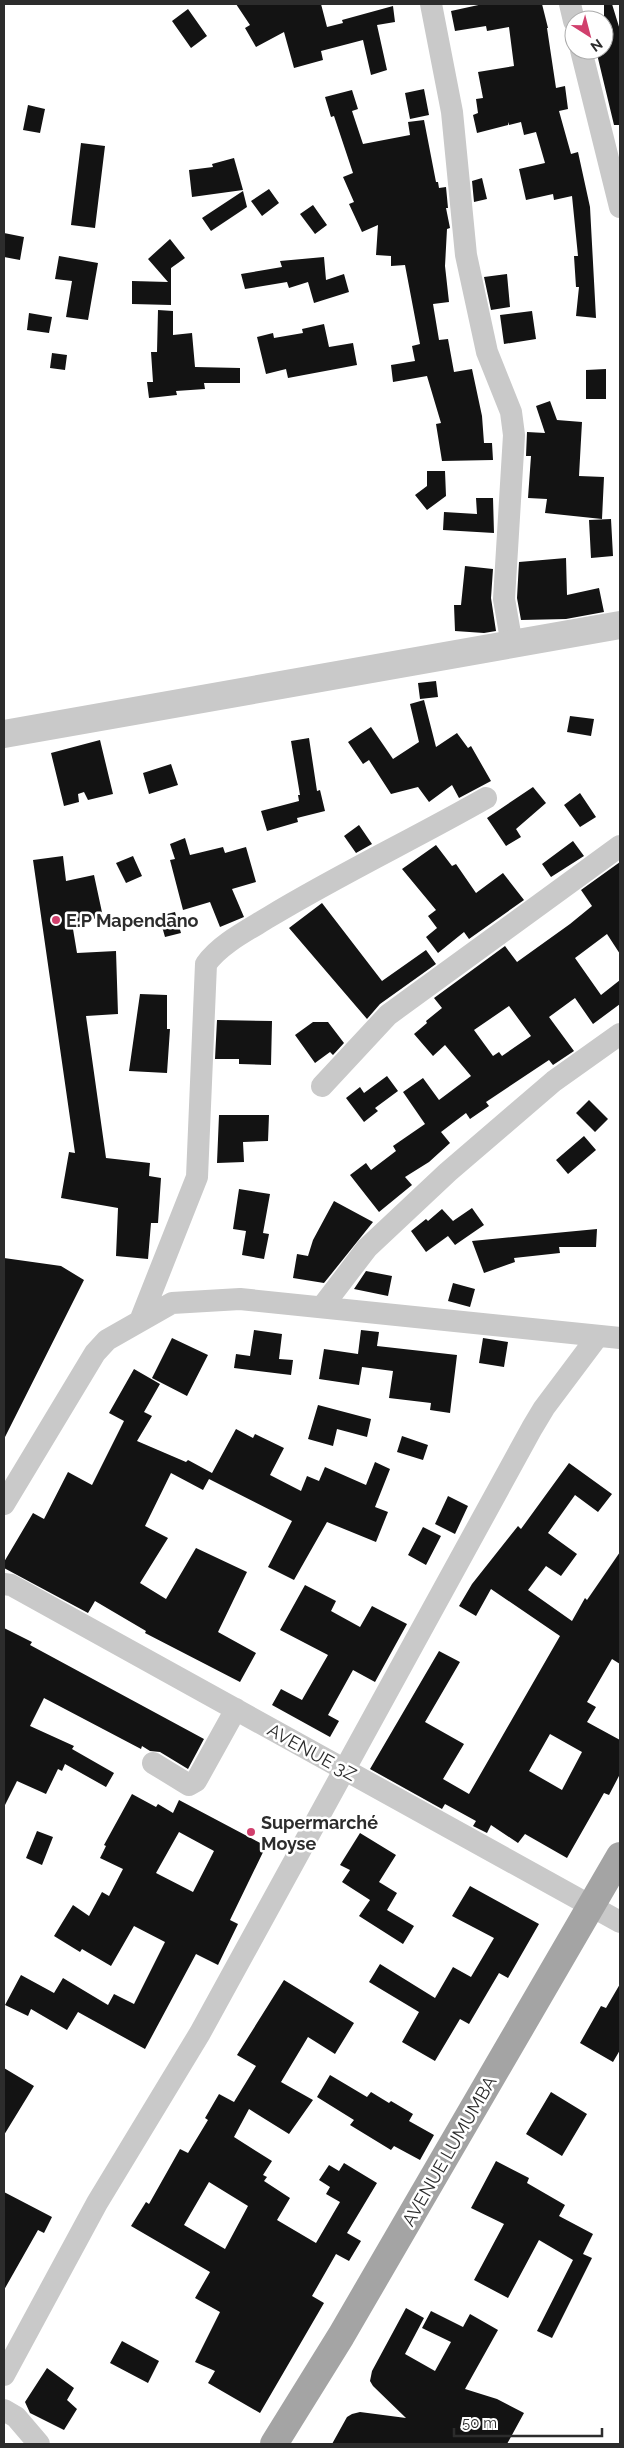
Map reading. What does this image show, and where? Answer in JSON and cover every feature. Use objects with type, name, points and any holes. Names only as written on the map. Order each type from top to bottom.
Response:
[{"type":"main road","name":"AVENUE LUMUMBA","points":[[274,2444],[341,2336],[620,1856]]},
{"type":"street","points":[[431,4],[452,112],[466,255],[487,352],[510,412],[514,435],[504,599],[512,645]]},
{"type":"street","points":[[583,60],[620,207]]},
{"type":"street","points":[[4,734],[620,625]]},
{"type":"street","points":[[140,1321],[196,1177],[206,964],[212,956],[255,926],[326,882],[413,839],[486,798]]},
{"type":"street","points":[[322,1086],[388,1015],[620,846]]},
{"type":"street","points":[[322,1307],[367,1248],[448,1172],[554,1081],[620,1034]]},
{"type":"street","points":[[4,1504],[95,1353],[107,1340],[172,1303],[240,1298],[609,1337]]},
{"type":"street","points":[[4,2375],[97,2203],[200,2033],[532,1428],[544,1408],[609,1337]]},
{"type":"street","name":"AVENUE 3Z","points":[[4,1584],[11,1585],[620,1922]]},
{"type":"street","points":[[153,1763],[189,1785],[196,1781],[236,1710]]},
{"type":"street","points":[[4,2410],[16,2417],[39,2444]]},
{"type":"building","points":[[236,4],[321,4],[327,27],[343,23],[342,20],[393,6],[395,22],[377,25],[387,70],[371,75],[363,40],[321,51],[323,60],[294,68],[284,32],[256,47],[245,28],[250,25]]},
{"type":"building","points":[[483,4],[542,4],[548,28],[556,88],[565,86],[568,109],[559,111],[571,154],[578,152],[590,207],[596,318],[576,316],[579,287],[576,287],[574,256],[578,256],[572,196],[554,200],[553,194],[526,200],[519,169],[545,163],[536,132],[524,135],[521,122],[509,125],[509,122],[508,125],[477,133],[473,115],[478,113],[476,99],[483,98],[478,72],[514,66],[509,27],[487,31],[486,26],[455,31],[451,11]]},
{"type":"building","points":[[604,4],[612,4],[614,10],[604,10]]},
{"type":"building","points":[[188,9],[207,36],[191,48],[172,21]]},
{"type":"building","points":[[614,10],[620,30],[620,125],[614,125],[598,60],[614,60]]},
{"type":"building","points":[[424,89],[429,115],[410,119],[405,93]]},
{"type":"building","points":[[352,90],[358,109],[352,111],[363,144],[410,135],[408,122],[424,120],[436,182],[438,182],[439,188],[446,187],[448,208],[446,208],[450,228],[447,229],[445,266],[449,302],[433,304],[439,340],[448,339],[454,372],[472,369],[482,416],[484,443],[492,443],[493,460],[442,461],[436,424],[441,423],[427,376],[393,382],[391,365],[415,361],[412,346],[420,344],[405,265],[391,266],[391,256],[376,255],[378,225],[362,232],[349,204],[354,202],[343,177],[353,173],[334,116],[331,117],[325,97]]},
{"type":"building","points":[[28,105],[45,109],[40,133],[23,130]]},
{"type":"building","points":[[81,143],[105,146],[95,228],[71,225]]},
{"type":"building","points":[[234,158],[243,190],[192,197],[189,170],[213,167],[212,164]]},
{"type":"building","points":[[482,178],[487,199],[474,202],[472,181]]},
{"type":"building","points":[[269,189],[279,203],[262,216],[251,201]]},
{"type":"building","points":[[243,191],[247,207],[211,231],[202,218]]},
{"type":"building","points":[[313,205],[327,225],[315,234],[300,214]]},
{"type":"building","points":[[4,233],[24,237],[20,260],[4,257]]},
{"type":"building","points":[[170,239],[185,258],[171,268],[171,305],[132,304],[132,281],[168,282],[148,259]]},
{"type":"building","points":[[59,256],[98,263],[88,320],[66,317],[72,281],[55,279]]},
{"type":"building","points":[[324,257],[326,280],[344,274],[349,292],[314,303],[308,282],[289,288],[287,282],[245,289],[241,274],[282,267],[280,261]]},
{"type":"building","points":[[507,274],[510,307],[491,310],[484,277]]},
{"type":"building","points":[[158,310],[173,311],[173,335],[192,333],[195,367],[240,368],[240,383],[204,383],[205,389],[176,391],[177,395],[149,398],[147,382],[153,382],[151,352],[157,352]]},
{"type":"building","points":[[532,311],[536,339],[504,344],[500,315]]},
{"type":"building","points":[[29,313],[52,317],[49,333],[27,330]]},
{"type":"building","points":[[324,324],[329,347],[353,343],[357,365],[288,378],[286,369],[266,374],[257,337],[273,333],[274,338],[303,333],[302,329]]},
{"type":"building","points":[[52,353],[67,355],[65,370],[50,368]]},
{"type":"building","points":[[606,369],[606,399],[586,399],[586,370]]},
{"type":"building","points":[[550,401],[557,420],[582,422],[579,476],[604,477],[602,519],[545,513],[547,499],[528,498],[531,456],[526,456],[527,432],[545,433],[536,406]]},
{"type":"building","points":[[427,471],[445,471],[446,496],[427,510],[415,495],[427,486]]},
{"type":"building","points":[[476,498],[493,498],[494,533],[443,530],[444,512],[477,514]]},
{"type":"building","points":[[611,519],[613,556],[591,558],[589,520]]},
{"type":"building","points":[[566,558],[567,595],[599,588],[604,612],[566,619],[521,620],[517,598],[519,562]]},
{"type":"building","points":[[465,566],[493,569],[491,598],[496,631],[484,633],[455,631],[454,605],[461,605]]},
{"type":"building","points":[[436,681],[438,697],[420,699],[418,683]]},
{"type":"building","points":[[424,700],[436,747],[457,733],[468,748],[471,746],[491,781],[459,798],[452,785],[429,802],[418,787],[391,794],[369,760],[363,764],[348,742],[371,727],[393,759],[419,742],[410,704]]},
{"type":"building","points":[[570,716],[594,719],[591,736],[567,732]]},
{"type":"building","points":[[309,738],[317,791],[320,790],[325,811],[297,818],[298,822],[267,831],[261,811],[299,801],[298,795],[300,795],[291,741]]},
{"type":"building","points":[[100,740],[113,794],[88,800],[84,792],[78,794],[79,802],[64,806],[51,753]]},
{"type":"building","points":[[171,764],[178,785],[149,794],[143,773]]},
{"type":"building","points":[[533,787],[546,803],[516,829],[521,837],[506,846],[487,818]]},
{"type":"building","points":[[580,793],[596,817],[580,827],[564,805]]},
{"type":"building","points":[[359,825],[372,844],[356,853],[344,836]]},
{"type":"building","points":[[185,838],[190,855],[223,847],[225,853],[246,847],[256,882],[232,889],[244,917],[220,927],[210,902],[183,910],[170,860],[175,859],[170,844]]},
{"type":"building","points":[[573,841],[584,856],[551,877],[542,864]]},
{"type":"building","points":[[436,845],[452,866],[456,864],[476,893],[503,873],[524,900],[469,939],[464,932],[438,953],[426,937],[437,928],[428,916],[436,910],[402,869]]},
{"type":"building","points":[[63,856],[66,881],[94,875],[103,917],[72,923],[77,953],[116,951],[118,1014],[86,1016],[106,1158],[150,1163],[149,1176],[161,1178],[158,1223],[151,1223],[148,1259],[116,1256],[118,1208],[61,1198],[69,1152],[75,1153],[33,860]]},
{"type":"building","points":[[133,856],[142,876],[126,883],[116,863]]},
{"type":"building","points":[[620,862],[620,954],[607,934],[575,958],[601,995],[620,980],[620,1004],[593,1024],[575,998],[549,1017],[574,1051],[553,1065],[549,1060],[486,1102],[489,1106],[470,1119],[466,1113],[441,1132],[450,1143],[429,1162],[405,1177],[412,1185],[379,1212],[350,1175],[366,1163],[371,1170],[396,1151],[393,1146],[425,1124],[403,1092],[423,1078],[439,1100],[471,1076],[445,1045],[433,1056],[414,1034],[442,1008],[434,998],[505,946],[517,962],[570,924],[592,906],[581,890]],"holes":[[[509,1006],[531,1036],[502,1056],[499,1052],[493,1056],[474,1030]]]},
{"type":"building","points":[[322,903],[382,981],[426,950],[436,964],[380,1004],[367,1019],[289,928]]},
{"type":"building","points":[[175,912],[181,933],[165,937],[159,916]]},
{"type":"building","points":[[140,994],[167,995],[167,1029],[170,1029],[167,1073],[129,1071]]},
{"type":"building","points":[[217,1020],[272,1021],[271,1065],[239,1064],[239,1059],[215,1059]]},
{"type":"building","points":[[313,1022],[328,1022],[344,1043],[333,1055],[330,1052],[315,1063],[295,1035]]},
{"type":"building","points":[[387,1076],[398,1091],[375,1108],[378,1111],[364,1122],[346,1098],[360,1087],[364,1093]]},
{"type":"building","points":[[589,1100],[608,1119],[595,1132],[576,1113]]},
{"type":"building","points":[[219,1115],[269,1115],[268,1141],[243,1142],[244,1162],[217,1163]]},
{"type":"building","points":[[584,1136],[596,1150],[568,1174],[556,1160]]},
{"type":"building","points":[[239,1189],[270,1194],[263,1233],[269,1234],[264,1259],[242,1255],[246,1231],[233,1229]]},
{"type":"building","points":[[334,1201],[373,1222],[324,1283],[293,1278],[297,1254],[308,1256],[313,1240]]},
{"type":"building","points":[[472,1208],[484,1225],[455,1245],[448,1236],[426,1252],[411,1231],[426,1219],[428,1221],[442,1209],[453,1221]]},
{"type":"building","points":[[597,1229],[596,1247],[559,1247],[560,1253],[514,1258],[515,1262],[484,1273],[472,1241]]},
{"type":"building","points":[[4,1258],[61,1266],[84,1280],[4,1439]]},
{"type":"building","points":[[366,1271],[392,1276],[388,1296],[354,1289]]},
{"type":"building","points":[[453,1283],[475,1289],[470,1307],[448,1301]]},
{"type":"building","points":[[254,1330],[282,1334],[279,1359],[293,1360],[291,1375],[234,1368],[236,1354],[250,1356]]},
{"type":"building","points":[[361,1330],[379,1332],[377,1346],[457,1355],[450,1413],[430,1410],[431,1403],[389,1398],[393,1371],[362,1367],[359,1385],[319,1379],[324,1349],[358,1354]]},
{"type":"building","points":[[172,1338],[208,1355],[187,1396],[152,1378]]},
{"type":"building","points":[[483,1338],[508,1342],[504,1367],[479,1363]]},
{"type":"building","points":[[134,1369],[160,1384],[144,1412],[152,1416],[137,1441],[186,1462],[188,1460],[212,1473],[236,1429],[253,1438],[255,1434],[284,1448],[270,1475],[301,1491],[307,1476],[319,1481],[325,1467],[366,1485],[375,1462],[390,1469],[375,1507],[388,1512],[376,1542],[327,1522],[294,1580],[268,1567],[292,1521],[209,1479],[203,1490],[171,1473],[145,1526],[168,1538],[140,1583],[166,1599],[196,1548],[247,1572],[218,1632],[256,1653],[240,1682],[145,1633],[146,1631],[95,1601],[88,1613],[4,1568],[4,1562],[33,1513],[44,1519],[68,1472],[92,1485],[124,1421],[109,1413]]},
{"type":"building","points":[[318,1405],[371,1419],[367,1437],[337,1429],[333,1446],[308,1439]]},
{"type":"building","points":[[402,1436],[428,1445],[423,1460],[397,1452]]},
{"type":"building","points":[[569,1463],[612,1494],[598,1512],[575,1495],[548,1533],[577,1554],[561,1576],[546,1566],[528,1590],[572,1621],[585,1598],[587,1600],[620,1552],[620,1664],[612,1659],[587,1702],[596,1707],[587,1722],[620,1740],[620,1774],[609,1795],[604,1793],[567,1858],[525,1834],[518,1843],[491,1825],[487,1833],[473,1826],[476,1821],[445,1804],[442,1809],[370,1769],[439,1651],[460,1662],[425,1722],[464,1744],[443,1779],[469,1794],[560,1636],[491,1589],[476,1616],[459,1606],[472,1584],[518,1526],[521,1529]],"holes":[[[550,1734],[582,1752],[562,1790],[529,1771]]]},
{"type":"building","points":[[448,1496],[468,1506],[455,1534],[435,1524]]},
{"type":"building","points":[[423,1527],[441,1536],[426,1565],[408,1555]]},
{"type":"building","points":[[305,1585],[336,1601],[331,1611],[360,1627],[372,1606],[407,1624],[375,1682],[353,1670],[328,1715],[339,1721],[330,1737],[272,1705],[281,1689],[302,1700],[328,1655],[280,1630]]},
{"type":"building","points":[[4,1628],[32,1642],[30,1645],[204,1739],[188,1769],[160,1752],[150,1751],[142,1746],[141,1749],[44,1698],[30,1726],[74,1746],[72,1749],[114,1773],[106,1787],[65,1764],[62,1771],[58,1769],[46,1794],[17,1781],[4,1807]]},
{"type":"building","points":[[132,1794],[156,1807],[158,1804],[173,1813],[179,1800],[266,1846],[230,1920],[238,1924],[218,1965],[196,1954],[145,2049],[78,2012],[67,2030],[31,2009],[28,2016],[5,2005],[21,1975],[54,1993],[63,1978],[108,2005],[114,1994],[134,2004],[165,1942],[134,1926],[111,1966],[82,1949],[80,1952],[54,1936],[73,1905],[89,1916],[102,1892],[109,1896],[123,1869],[100,1858],[106,1846],[104,1845]],"holes":[[[179,1832],[214,1851],[193,1892],[156,1873]]]},
{"type":"building","points":[[37,1831],[53,1837],[42,1865],[26,1858]]},
{"type":"building","points":[[360,1833],[396,1855],[379,1882],[397,1893],[387,1910],[414,1926],[403,1944],[359,1916],[370,1900],[342,1882],[350,1870],[340,1865]]},
{"type":"building","points":[[470,1886],[539,1924],[508,1978],[499,1973],[469,2024],[460,2019],[435,2061],[402,2042],[419,2012],[369,1982],[380,1964],[435,1998],[453,1967],[471,1977],[494,1938],[452,1916]]},
{"type":"building","points":[[284,1980],[354,2023],[335,2054],[308,2037],[281,2082],[313,2100],[289,2134],[249,2109],[234,2137],[272,2161],[263,2175],[267,2177],[264,2181],[290,2198],[277,2220],[316,2243],[340,2202],[326,2194],[330,2187],[319,2180],[329,2165],[339,2171],[344,2163],[377,2183],[347,2233],[361,2241],[349,2261],[336,2254],[312,2296],[324,2303],[260,2413],[208,2383],[215,2371],[195,2362],[220,2312],[195,2298],[210,2272],[131,2226],[146,2202],[149,2204],[180,2149],[188,2153],[208,2120],[205,2118],[219,2094],[234,2102],[256,2066],[237,2055]],"holes":[[[209,2182],[248,2206],[225,2249],[184,2225]]]},
{"type":"building","points":[[620,1984],[620,2050],[613,2062],[580,2043],[601,2006],[606,2008]]},
{"type":"building","points":[[4,2068],[34,2086],[4,2135]]},
{"type":"building","points":[[330,2075],[367,2097],[371,2092],[413,2114],[409,2121],[434,2135],[420,2160],[394,2146],[391,2150],[350,2125],[354,2120],[317,2097]]},
{"type":"building","points":[[551,2092],[587,2114],[562,2156],[526,2134]]},
{"type":"building","points":[[496,2161],[529,2178],[527,2183],[565,2205],[559,2216],[593,2234],[583,2254],[592,2258],[552,2338],[537,2331],[573,2260],[539,2240],[508,2298],[474,2280],[504,2224],[471,2208]]},
{"type":"building","points":[[4,2192],[52,2217],[44,2233],[38,2230],[4,2290]]},
{"type":"building","points":[[406,2308],[424,2318],[405,2354],[435,2371],[451,2342],[422,2328],[431,2311],[463,2327],[470,2314],[498,2330],[465,2389],[497,2399],[524,2413],[507,2444],[332,2444],[347,2417],[352,2414],[360,2412],[406,2418],[370,2381],[372,2371]]},
{"type":"building","points":[[122,2341],[159,2361],[148,2383],[110,2363]]},
{"type":"building","points":[[47,2368],[74,2388],[67,2400],[77,2409],[64,2430],[30,2413],[25,2402]]},
{"type":"place","name":"E.P Mapendano","points":[[56,920]]},
{"type":"place","name":"Supermarché Moyse","points":[[251,1832]]}]
